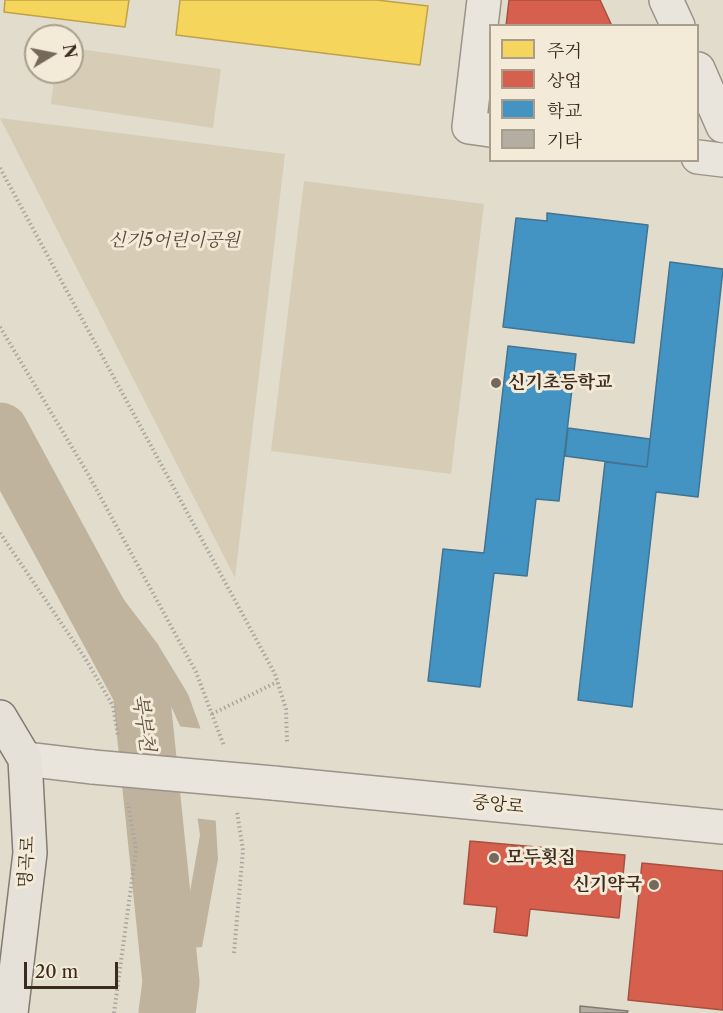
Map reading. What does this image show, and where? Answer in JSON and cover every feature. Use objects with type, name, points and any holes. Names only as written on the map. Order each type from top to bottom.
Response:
[{"type":"main road","name":"명곡로","points":[[0,717],[13,758],[30,853],[11,1013]]},
{"type":"street","points":[[484,0],[469,127],[489,130]]},
{"type":"street","points":[[666,0],[677,24]]},
{"type":"street","points":[[699,71],[723,126]]},
{"type":"street","points":[[699,157],[723,160]]},
{"type":"street","name":"중앙로","points":[[13,758],[723,827]]},
{"type":"path","points":[[0,168],[269,663],[286,709],[287,742]]},
{"type":"path","points":[[0,327],[88,474],[196,672],[226,751]]},
{"type":"path","points":[[212,714],[277,682]]},
{"type":"path","points":[[234,953],[243,850],[236,805]]},
{"type":"green space","points":[[84,50],[221,69],[213,128],[51,104],[54,84],[84,84]]},
{"type":"green space","name":"신기5어린이공원","points":[[0,118],[285,154],[235,578]]},
{"type":"green space","points":[[304,181],[484,204],[451,474],[271,451]]},
{"type":"shaded area","points":[[0,449],[33,497],[118,592],[157,643],[188,694],[204,738],[215,810],[218,859],[202,947],[180,949],[200,835],[181,728],[130,625],[94,589],[64,569],[0,485]]},
{"type":"pier","points":[[176,726],[204,729],[219,821],[194,818],[188,775]]},
{"type":"building: 주거","points":[[5,0],[129,0],[125,27],[4,12]]},
{"type":"building: 주거","points":[[180,0],[377,0],[428,6],[420,65],[176,35]]},
{"type":"building: 상업","points":[[509,0],[600,0],[611,24],[506,24]]},
{"type":"building: 상업","points":[[470,841],[625,855],[619,918],[530,909],[527,936],[494,932],[497,907],[464,904]]},
{"type":"building: 상업","points":[[642,863],[723,871],[723,1010],[628,1000]]},
{"type":"building: 학교","points":[[547,213],[648,225],[634,343],[503,327],[516,218],[547,221]]},
{"type":"building: 학교","points":[[670,262],[723,269],[698,497],[656,492],[632,707],[578,700],[605,462],[647,467]]},
{"type":"building: 학교","points":[[508,346],[576,354],[559,501],[536,499],[527,576],[494,573],[480,687],[428,681],[443,549],[484,553]]},
{"type":"building: 학교","points":[[568,428],[650,439],[647,467],[565,456]]},
{"type":"building: 기타","points":[[580,1006],[628,1011],[627,1013],[580,1013]]},
{"type":"waterway","name":"북부천","points":[[0,431],[141,691],[171,982],[167,1013]]},
{"type":"place","name":"신기초등학교","points":[[496,383]]},
{"type":"place","name":"모두횟집","points":[[494,858]]},
{"type":"place","name":"신기약국","points":[[654,885]]}]
